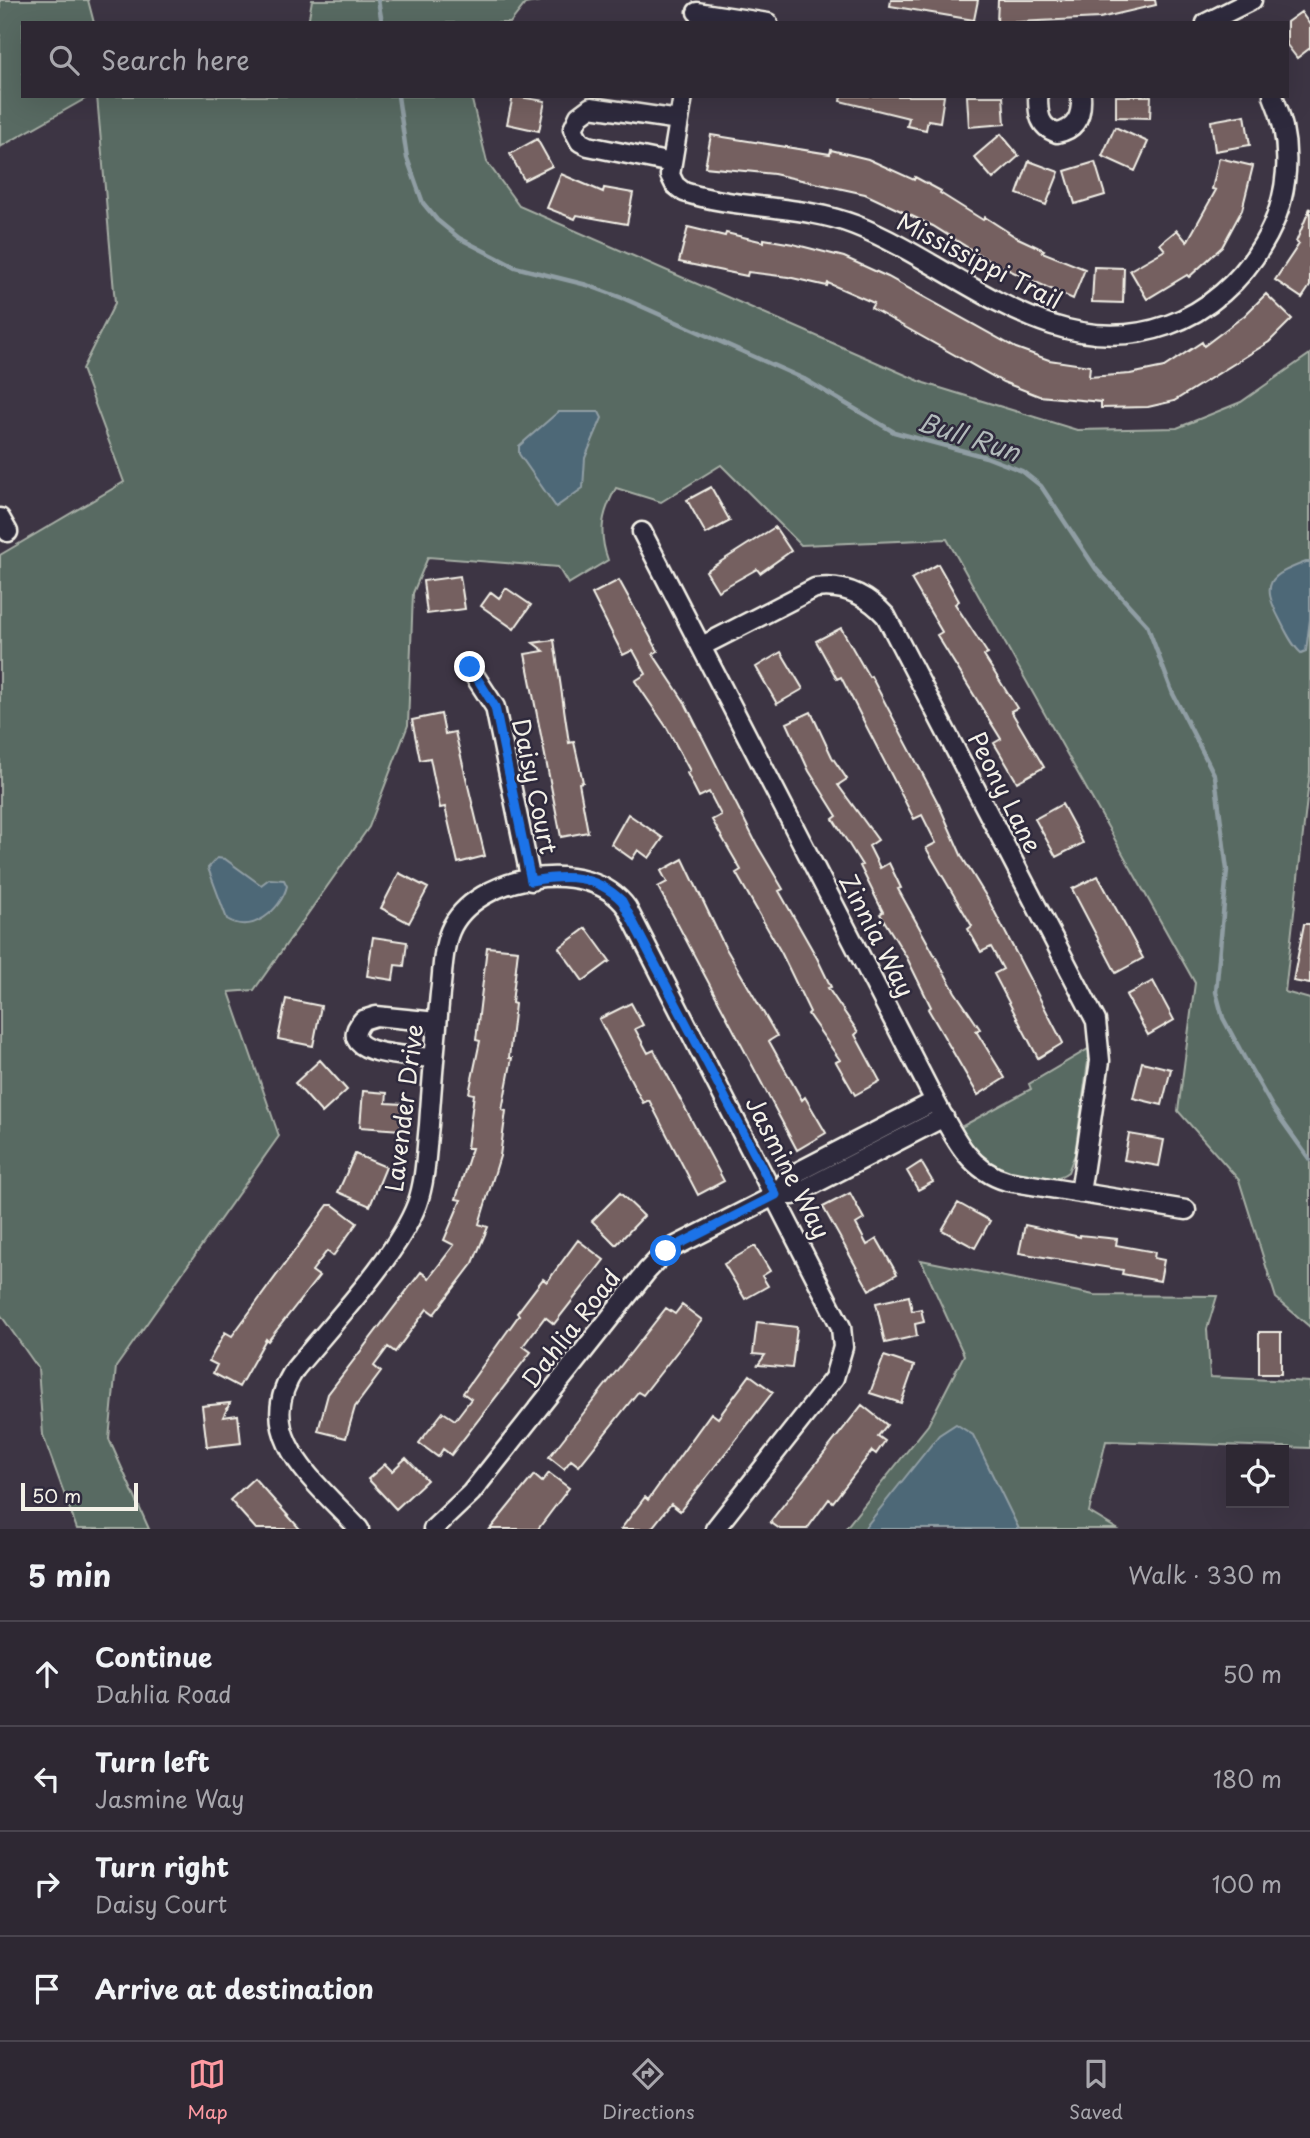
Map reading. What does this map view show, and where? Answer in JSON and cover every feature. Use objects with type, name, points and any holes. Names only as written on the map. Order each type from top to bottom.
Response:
[{"type":"street","points":[[1210,21],[1252,0]]},
{"type":"street","points":[[697,11],[756,21]]},
{"type":"street","points":[[679,120],[591,107],[579,116],[573,129],[580,142],[587,146],[671,169],[683,98]]},
{"type":"street","points":[[1038,98],[1039,119],[1049,130],[1057,133],[1072,127],[1079,119],[1081,98]]},
{"type":"street","name":"Mississippi Trail","points":[[671,169],[675,185],[695,196],[853,224],[1037,320],[1078,333],[1120,335],[1163,327],[1203,308],[1232,283],[1261,248],[1280,205],[1286,180],[1283,129],[1274,98]]},
{"type":"street","name":"Zinnia Way","points":[[642,532],[935,1101],[968,1157],[992,1176],[1015,1183],[1186,1210]]},
{"type":"street","name":"Peony Lane","points":[[702,646],[816,588],[857,593],[886,616],[1096,1021],[1100,1061],[1080,1193]]},
{"type":"street","name":"Daisy Court","points":[[470,667],[495,707],[531,881]]},
{"type":"street","name":"Jasmine Way","points":[[531,881],[577,877],[601,885],[622,901],[837,1316],[843,1347],[839,1366],[827,1389],[715,1529]]},
{"type":"street","name":"Lavender Drive","points":[[359,1529],[291,1453],[281,1428],[281,1400],[295,1370],[399,1239],[411,1219],[422,1185],[448,938],[458,916],[483,894],[531,881]]},
{"type":"street","points":[[435,1058],[369,1050],[358,1039],[357,1031],[363,1020],[376,1017],[438,1022]]},
{"type":"street","name":"Dahlia Road","points":[[433,1529],[471,1493],[659,1257],[776,1195],[790,1176],[935,1101]]},
{"type":"street","name":"Dahlia Road","points":[[776,1195],[793,1195],[944,1117]]},
{"type":"green space","points":[[0,0],[88,0],[93,21],[21,21],[21,98],[86,98],[0,147]]},
{"type":"green space","points":[[312,0],[547,0],[525,4],[512,21],[308,21]]},
{"type":"green space","points":[[97,98],[471,98],[487,162],[519,206],[924,383],[1077,430],[1177,428],[1241,402],[1310,354],[1310,772],[1285,992],[1310,999],[1310,1327],[1276,1298],[1239,1180],[1178,1111],[1195,983],[947,539],[801,545],[721,465],[661,502],[616,488],[607,506],[602,532],[608,560],[568,584],[558,567],[428,557],[413,593],[408,725],[369,827],[254,990],[229,992],[279,1136],[116,1367],[109,1439],[149,1529],[77,1529],[43,1435],[38,1368],[0,1314],[0,555],[124,482],[82,369],[115,303]]},
{"type":"green space","points":[[1090,1048],[1075,1154],[1068,1172],[1050,1178],[1018,1174],[988,1162],[974,1149],[961,1127],[1031,1089],[1029,1084]]},
{"type":"green space","points":[[921,1260],[1094,1295],[1217,1296],[1207,1329],[1210,1377],[1310,1382],[1310,1448],[1289,1447],[1289,1445],[1106,1441],[1089,1512],[1117,1529],[845,1529],[928,1425],[964,1355]]},
{"type":"water","points":[[558,412],[599,412],[602,418],[585,458],[583,488],[556,507],[519,454],[519,446]]},
{"type":"water","points":[[1310,562],[1310,619],[1306,651],[1301,653],[1280,620],[1270,597],[1270,589],[1276,576]]},
{"type":"water","points":[[217,858],[225,859],[261,885],[269,879],[284,880],[287,886],[279,904],[264,918],[255,922],[246,924],[227,919],[208,868]]},
{"type":"water","points":[[956,1424],[973,1435],[1019,1529],[864,1529],[939,1435]]},
{"type":"building","points":[[891,0],[978,0],[974,20],[890,6]]},
{"type":"building","points":[[998,0],[1155,0],[1156,5],[1100,18],[997,21]]},
{"type":"building","points":[[1301,12],[1310,25],[1310,48],[1297,58],[1289,48],[1288,21]]},
{"type":"building","points":[[513,98],[545,101],[539,131],[507,124]]},
{"type":"building","points":[[841,98],[944,98],[940,122],[928,120],[926,130],[907,126],[909,118],[840,101]]},
{"type":"building","points":[[967,98],[1003,98],[1005,124],[969,127]]},
{"type":"building","points":[[1116,98],[1151,98],[1150,118],[1116,117]]},
{"type":"building","points":[[1245,115],[1250,145],[1215,151],[1211,121]]},
{"type":"building","points":[[1115,127],[1148,142],[1135,171],[1102,156]]},
{"type":"building","points":[[1001,134],[1019,156],[993,179],[974,157]]},
{"type":"building","points":[[711,135],[830,154],[831,150],[868,159],[914,180],[915,177],[983,220],[985,217],[1016,237],[1044,250],[1042,252],[1085,269],[1073,299],[991,262],[933,226],[865,194],[774,174],[705,167]]},
{"type":"building","points":[[537,139],[552,166],[524,180],[510,154]]},
{"type":"building","points":[[1219,158],[1253,166],[1242,210],[1222,247],[1189,277],[1187,275],[1147,299],[1130,270],[1165,250],[1160,244],[1177,230],[1187,242],[1216,190],[1212,189]]},
{"type":"building","points":[[1029,161],[1059,172],[1046,205],[1017,194]]},
{"type":"building","points":[[1095,162],[1105,195],[1075,204],[1065,171]]},
{"type":"building","points":[[561,174],[603,192],[604,188],[633,193],[627,224],[577,215],[575,219],[547,208]]},
{"type":"building","points":[[1310,208],[1310,286],[1302,298],[1275,280],[1299,244],[1296,242]]},
{"type":"building","points":[[688,227],[725,236],[726,233],[764,242],[764,239],[793,244],[844,257],[888,277],[1016,348],[1049,360],[1090,366],[1089,377],[1130,374],[1164,367],[1202,342],[1204,346],[1245,315],[1266,294],[1292,319],[1269,342],[1174,401],[1148,407],[1101,408],[1101,402],[1039,396],[1003,382],[871,308],[874,303],[828,283],[827,286],[748,272],[747,276],[679,262]]},
{"type":"building","points":[[1094,267],[1124,268],[1123,303],[1092,302]]},
{"type":"building","points":[[711,487],[730,521],[706,534],[687,500]]},
{"type":"building","points":[[775,527],[791,551],[760,573],[757,569],[718,591],[706,571]]},
{"type":"building","points":[[938,564],[959,601],[955,604],[988,654],[984,656],[1017,708],[1011,711],[1044,767],[1017,782],[994,743],[1001,739],[937,635],[942,632],[911,579]]},
{"type":"building","points":[[460,576],[465,609],[427,614],[423,581]]},
{"type":"building","points":[[619,580],[658,651],[653,654],[684,701],[757,845],[783,889],[779,891],[817,958],[831,987],[828,988],[858,1032],[855,1035],[880,1081],[855,1095],[836,1062],[840,1060],[808,1014],[810,1012],[782,954],[736,873],[741,870],[712,820],[721,815],[709,792],[699,797],[687,773],[690,771],[667,728],[635,681],[646,674],[633,650],[623,655],[592,594]]},
{"type":"building","points":[[506,588],[531,605],[514,629],[481,606],[491,592],[499,598]]},
{"type":"building","points":[[841,628],[869,677],[871,676],[939,805],[962,857],[989,901],[1063,1043],[1038,1058],[994,974],[1003,969],[991,947],[981,952],[968,929],[972,926],[926,848],[936,843],[922,815],[914,819],[841,677],[837,679],[816,641]]},
{"type":"building","points":[[554,640],[569,743],[574,742],[583,782],[579,783],[588,832],[561,837],[525,654],[544,651],[533,643]]},
{"type":"building","points":[[781,652],[803,689],[777,704],[756,667]]},
{"type":"building","points":[[811,712],[832,757],[847,779],[838,785],[878,840],[869,846],[880,868],[889,863],[901,888],[898,889],[955,992],[980,1029],[976,1031],[1005,1078],[978,1095],[928,1009],[931,1007],[907,958],[880,914],[883,912],[860,866],[862,865],[833,819],[837,816],[809,771],[787,723]]},
{"type":"building","points":[[441,714],[445,734],[455,732],[485,856],[458,863],[445,807],[440,808],[430,758],[420,760],[412,720]]},
{"type":"building","points":[[1062,804],[1083,843],[1056,857],[1035,819]]},
{"type":"building","points":[[628,814],[663,838],[649,858],[638,850],[632,859],[611,844]]},
{"type":"building","points":[[683,859],[724,945],[777,1036],[769,1041],[802,1100],[805,1097],[826,1133],[797,1150],[658,887],[667,882],[661,871]]},
{"type":"building","points":[[399,873],[428,888],[409,923],[381,908]]},
{"type":"building","points":[[1098,876],[1143,958],[1116,973],[1072,889]]},
{"type":"building","points":[[1304,924],[1310,924],[1310,984],[1293,981]]},
{"type":"building","points":[[586,928],[610,961],[583,981],[559,948]]},
{"type":"building","points":[[373,937],[407,942],[404,966],[395,965],[393,980],[367,976]]},
{"type":"building","points":[[487,947],[518,950],[512,1003],[515,1004],[509,1058],[512,1058],[502,1110],[506,1111],[500,1156],[479,1224],[488,1227],[473,1263],[434,1314],[427,1309],[395,1352],[388,1347],[374,1366],[381,1372],[355,1407],[346,1438],[318,1431],[328,1394],[421,1272],[429,1278],[454,1245],[444,1240],[461,1200],[456,1199],[472,1148],[467,1148],[474,1094],[469,1093],[480,1041],[476,1040]]},
{"type":"building","points":[[1153,981],[1174,1020],[1148,1035],[1126,995]]},
{"type":"building","points":[[286,999],[321,1006],[313,1046],[278,1039]]},
{"type":"building","points":[[631,1003],[643,1025],[635,1029],[648,1053],[654,1050],[724,1181],[698,1195],[649,1100],[643,1103],[599,1019]]},
{"type":"building","points":[[320,1060],[347,1090],[322,1113],[295,1083]]},
{"type":"building","points":[[1142,1062],[1171,1069],[1162,1105],[1133,1098]]},
{"type":"building","points":[[363,1091],[387,1093],[386,1103],[403,1104],[401,1130],[360,1127]]},
{"type":"building","points":[[1129,1134],[1164,1140],[1159,1166],[1124,1160]]},
{"type":"building","points":[[355,1154],[386,1167],[370,1206],[338,1192]]},
{"type":"building","points":[[921,1162],[933,1182],[918,1190],[907,1171]]},
{"type":"building","points":[[620,1193],[644,1216],[616,1245],[592,1221]]},
{"type":"building","points":[[850,1193],[864,1219],[856,1224],[867,1245],[877,1239],[897,1274],[869,1290],[823,1207]]},
{"type":"building","points":[[958,1203],[990,1221],[975,1248],[942,1230]]},
{"type":"building","points":[[328,1205],[333,1205],[357,1223],[333,1256],[327,1251],[312,1271],[319,1276],[268,1341],[266,1339],[239,1387],[213,1373],[217,1365],[209,1361],[225,1332],[232,1336]]},
{"type":"building","points":[[1025,1225],[1080,1237],[1117,1239],[1116,1245],[1155,1252],[1154,1258],[1164,1260],[1160,1281],[1122,1274],[1123,1270],[1019,1253]]},
{"type":"building","points":[[578,1240],[604,1260],[554,1324],[545,1317],[523,1346],[531,1352],[451,1455],[443,1449],[438,1457],[419,1443],[443,1412],[455,1420],[471,1399],[463,1393],[519,1315],[517,1313],[543,1279],[547,1282]]},
{"type":"building","points":[[755,1246],[770,1271],[762,1276],[768,1286],[745,1299],[724,1264]]},
{"type":"building","points":[[909,1296],[912,1311],[921,1309],[924,1322],[915,1324],[917,1336],[885,1343],[876,1303]]},
{"type":"building","points":[[682,1305],[702,1320],[643,1395],[638,1392],[579,1466],[571,1460],[564,1469],[549,1457],[666,1308],[675,1314]]},
{"type":"building","points":[[757,1322],[797,1327],[792,1368],[758,1365],[765,1355],[753,1354]]},
{"type":"building","points":[[1259,1332],[1281,1332],[1281,1374],[1259,1374]]},
{"type":"building","points":[[884,1356],[914,1366],[901,1403],[870,1393]]},
{"type":"building","points":[[750,1375],[773,1392],[680,1511],[671,1504],[651,1529],[621,1529],[645,1497],[648,1500],[711,1413],[718,1418]]},
{"type":"building","points":[[230,1403],[223,1417],[238,1415],[241,1443],[207,1447],[202,1406]]},
{"type":"building","points":[[862,1405],[887,1425],[878,1436],[885,1441],[876,1454],[872,1451],[833,1502],[829,1499],[807,1529],[780,1529],[770,1522]]},
{"type":"building","points":[[406,1458],[427,1480],[396,1509],[368,1479],[385,1464],[392,1471]]},
{"type":"building","points":[[549,1473],[569,1488],[538,1529],[490,1529],[534,1475],[542,1482]]},
{"type":"building","points":[[254,1478],[300,1529],[256,1529],[230,1500]]},
{"type":"waterway","name":"Bull Run","points":[[378,0],[382,21]]},
{"type":"waterway","name":"Bull Run","points":[[398,98],[407,158],[423,203],[437,220],[459,238],[515,267],[587,285],[625,299],[804,379],[894,432],[986,457],[1022,471],[1041,486],[1096,569],[1147,625],[1173,694],[1215,776],[1227,870],[1216,992],[1223,1018],[1244,1057],[1273,1108],[1310,1160]]},
{"type":"route","points":[[470,667],[487,690],[495,707],[531,881],[577,877],[594,881],[622,901],[776,1195],[666,1251]]}]
